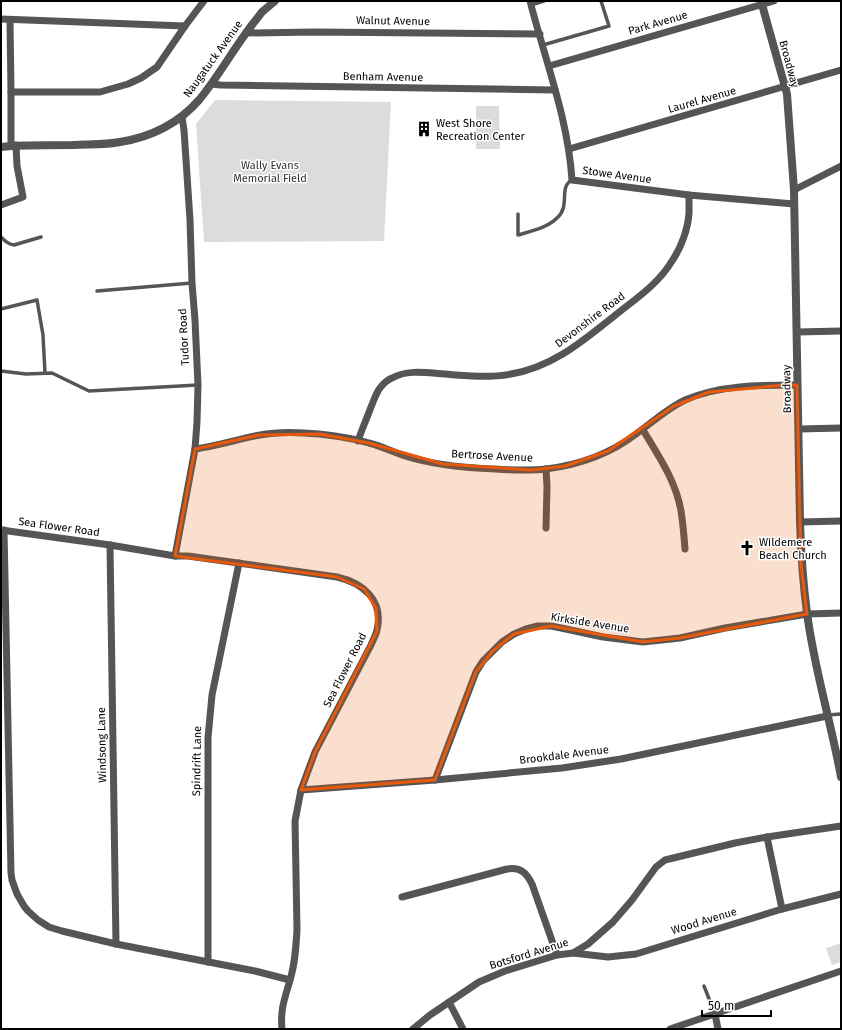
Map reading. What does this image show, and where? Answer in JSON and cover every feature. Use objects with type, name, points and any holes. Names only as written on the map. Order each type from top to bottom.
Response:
[{"type":"street","points":[[12,92],[100,92],[128,84],[141,78],[157,67],[204,1]]},
{"type":"street","name":"Naugatuck Avenue","points":[[1,147],[14,145],[120,143],[158,132],[182,117],[199,100],[262,12],[275,1]]},
{"type":"street","name":"Park Avenue","points":[[549,66],[761,3],[774,1]]},
{"type":"street","name":"Stowe Avenue","points":[[530,3],[563,119],[569,149],[572,180],[689,195],[794,204]]},
{"type":"street","name":"Broadway","points":[[761,3],[787,94],[794,190],[801,562],[807,614],[819,679],[827,716],[840,762],[841,777]]},
{"type":"street","points":[[1,19],[185,26]]},
{"type":"street","points":[[1,205],[23,197],[16,166],[14,145],[10,20]]},
{"type":"street","name":"Walnut Avenue","points":[[246,33],[315,32],[540,34]]},
{"type":"street","name":"Laurel Avenue","points":[[569,149],[841,70]]},
{"type":"street","name":"Benham Avenue","points":[[211,84],[555,90]]},
{"type":"street","name":"Tudor Road","points":[[176,556],[195,449],[198,385],[190,220],[182,117]]},
{"type":"street","points":[[794,190],[841,166]]},
{"type":"street","name":"Devonshire Road","points":[[358,441],[380,388],[393,377],[413,372],[478,376],[512,374],[540,366],[556,359],[578,345],[639,297],[669,266],[678,250],[686,227],[689,214],[689,195]]},
{"type":"street","points":[[797,332],[841,331]]},
{"type":"street","name":"Bertrose Avenue","points":[[195,449],[210,447],[259,435],[278,432],[298,432],[343,437],[369,443],[405,456],[443,464],[484,469],[546,469],[566,466],[608,451],[627,441],[643,430],[663,412],[685,400],[722,389],[797,385]]},
{"type":"street","points":[[799,429],[841,428]]},
{"type":"street","points":[[643,430],[666,469],[675,489],[681,510],[685,548]]},
{"type":"street","points":[[546,469],[546,528]]},
{"type":"street","points":[[800,522],[841,521]]},
{"type":"street","points":[[3,530],[11,865],[12,880],[17,894],[24,906],[28,911],[50,927],[62,931],[116,944],[255,971],[290,980]]},
{"type":"street","name":"Sea Flower Road","points":[[3,530],[176,556],[188,556],[347,579],[364,589],[373,599],[378,617],[377,631],[315,752],[300,790],[296,822],[296,946],[290,980],[282,1004],[282,1029]]},
{"type":"street","name":"Windsong Lane","points":[[110,545],[116,944]]},
{"type":"street","name":"Spindrift Lane","points":[[208,962],[208,738],[212,695],[239,563]]},
{"type":"street","name":"Kirkside Avenue","points":[[434,780],[476,672],[483,661],[502,642],[514,634],[526,629],[538,626],[550,626],[571,629],[603,637],[643,642],[680,638],[725,628],[807,614],[841,613]]},
{"type":"street","name":"Brookdale Avenue","points":[[300,790],[434,780],[562,768],[621,759],[827,716]]},
{"type":"street","name":"Botsford Avenue","points":[[413,1029],[448,1002],[479,982],[505,971],[557,955],[573,953],[588,944],[613,922],[632,900],[656,867],[671,858],[735,843],[841,826]]},
{"type":"street","points":[[767,837],[782,908]]},
{"type":"street","points":[[402,897],[507,869],[520,870],[526,874],[532,884],[557,955]]},
{"type":"street","name":"Wood Avenue","points":[[573,953],[608,957],[636,954],[782,908],[841,894]]},
{"type":"street","points":[[670,1029],[841,971]]},
{"type":"street","points":[[448,1002],[463,1029]]},
{"type":"street","points":[[714,1014],[718,1029]]},
{"type":"lane","points":[[530,3],[544,1]]},
{"type":"lane","points":[[543,45],[609,26],[601,1]]},
{"type":"lane","points":[[518,214],[518,235],[545,226],[555,220],[563,210],[565,202],[565,186],[572,180]]},
{"type":"lane","points":[[1,237],[5,241],[14,245],[41,237]]},
{"type":"lane","points":[[97,291],[192,283]]},
{"type":"lane","points":[[1,309],[37,300],[43,334],[45,373]]},
{"type":"lane","points":[[1,371],[26,374],[52,373],[88,390],[198,385]]},
{"type":"lane","points":[[827,716],[841,714]]},
{"type":"lane","points":[[704,986],[714,1014]]},
{"type":"highlighted area","points":[[797,385],[801,563],[807,614],[680,638],[643,642],[551,626],[514,634],[493,651],[476,672],[435,780],[301,790],[315,752],[377,631],[376,608],[364,589],[337,577],[175,556],[195,449],[259,435],[320,434],[369,443],[443,464],[531,470],[565,466],[608,451],[674,406],[709,392]]},
{"type":"green space","name":"Wally Evans Memorial Field","points":[[215,100],[391,102],[384,241],[204,242],[196,124]]},
{"type":"green space","points":[[476,106],[499,106],[500,149],[476,149]]},
{"type":"green space","points":[[841,943],[841,962],[832,965],[826,948]]},
{"type":"place","name":"West Shore Recreation Center","points":[[424,129]]},
{"type":"place","name":"Wildemere Beach Church","points":[[747,548]]}]
